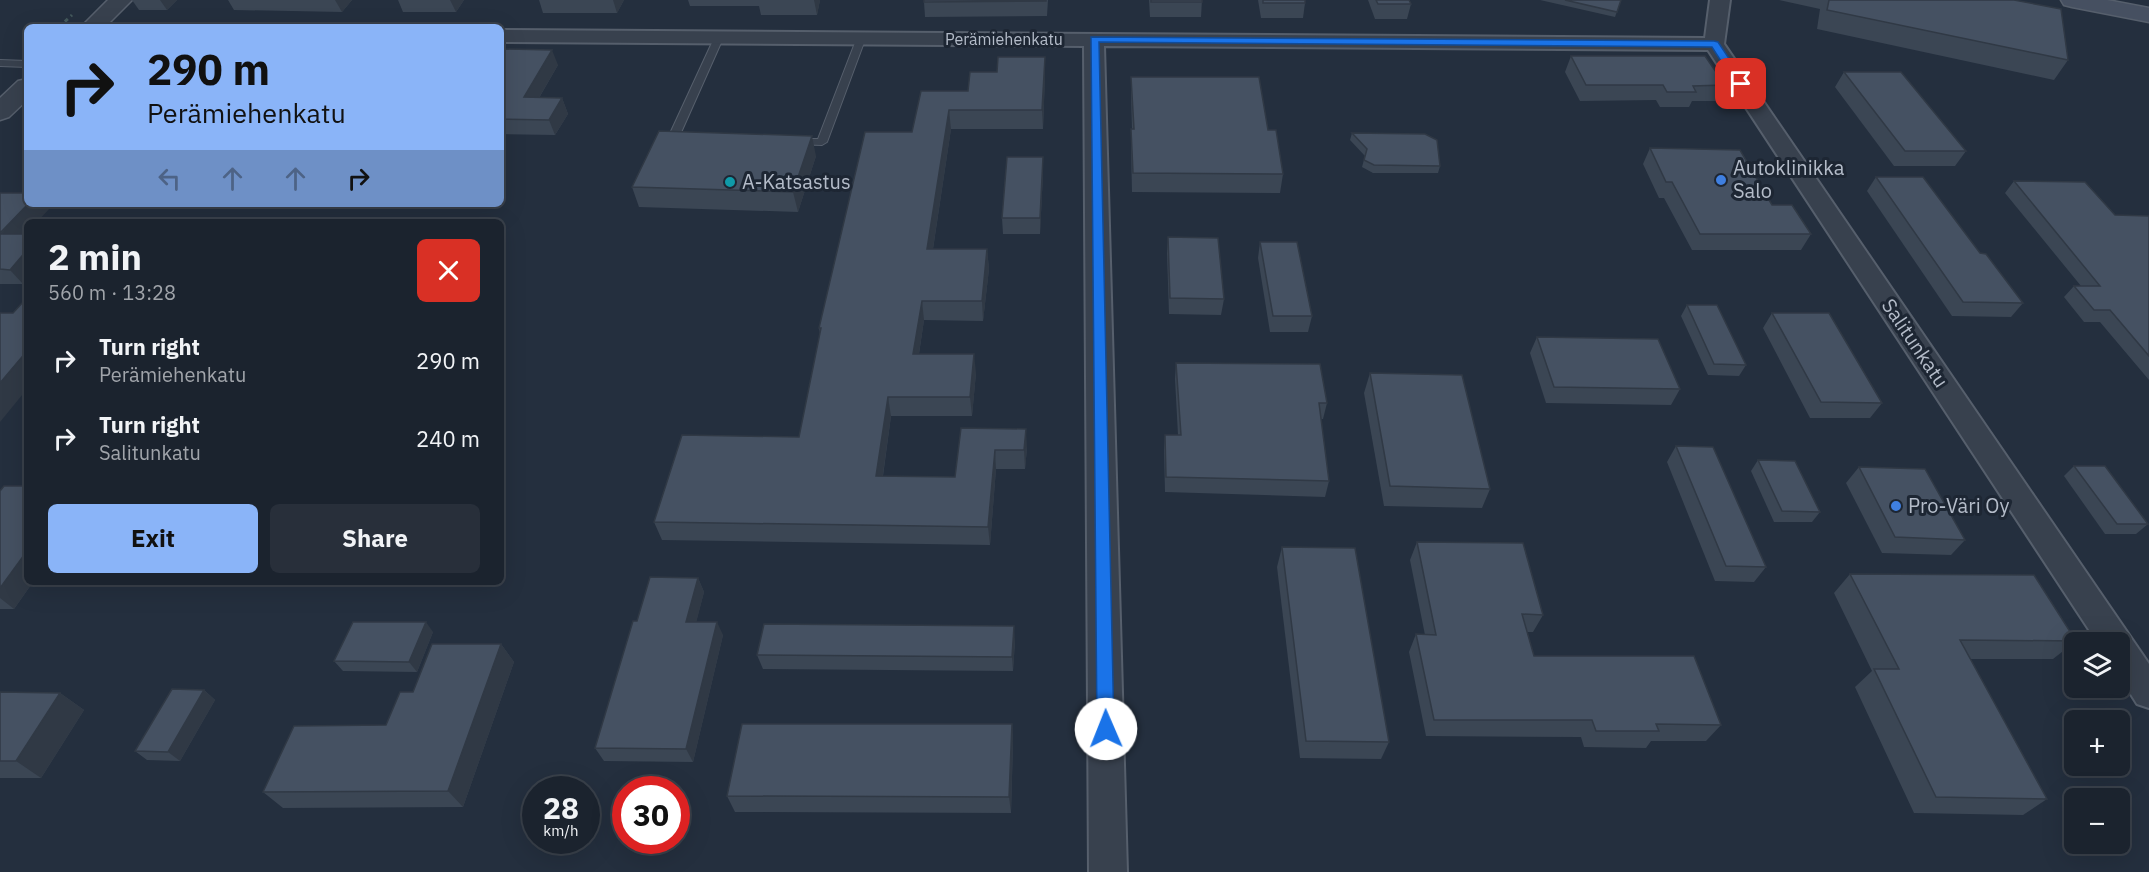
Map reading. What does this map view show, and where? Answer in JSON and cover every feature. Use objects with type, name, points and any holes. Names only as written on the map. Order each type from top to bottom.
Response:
[{"type":"main road","points":[[2072,0],[2149,15]]},
{"type":"street","points":[[95,24],[121,0]]},
{"type":"street","points":[[1714,44],[1720,0]]},
{"type":"street","name":"Perämiehenkatu","points":[[504,36],[1714,44]]},
{"type":"street","points":[[1094,39],[1108,872]]},
{"type":"street","name":"Salitunkatu","points":[[1714,44],[2108,632]]},
{"type":"street","points":[[0,111],[24,89]]},
{"type":"street","points":[[2130,664],[2149,693]]},
{"type":"lane","points":[[695,140],[672,140],[719,36]]},
{"type":"lane","points":[[788,142],[822,142],[861,38]]},
{"type":"lane","points":[[0,63],[24,64]]},
{"type":"building","points":[[924,0],[1046,0],[1046,1],[924,2]]},
{"type":"building","points":[[1151,0],[1202,0],[1202,2],[1151,2]]},
{"type":"building","points":[[1263,0],[1305,0],[1305,3],[1263,3]]},
{"type":"building","points":[[1376,0],[1409,0],[1411,4],[1378,4]]},
{"type":"building","points":[[1565,0],[1621,0],[1617,12]]},
{"type":"building","points":[[1829,0],[2014,0],[2061,9],[2068,60],[1827,10]]},
{"type":"building","points":[[504,49],[552,50],[524,97],[562,98],[549,120],[504,119]]},
{"type":"building","points":[[1571,56],[1705,56],[1725,85],[1693,86],[1696,92],[1667,92],[1663,85],[1586,85]]},
{"type":"building","points":[[998,57],[1045,57],[1042,110],[949,110],[927,249],[987,249],[982,301],[922,301],[913,354],[974,354],[970,397],[888,397],[876,476],[955,477],[961,428],[1026,429],[1024,450],[995,450],[988,527],[654,522],[682,435],[799,437],[821,328],[819,328],[865,132],[912,132],[921,91],[968,91],[970,72],[997,72]]},
{"type":"building","points":[[1844,72],[1901,72],[1966,151],[1905,151]]},
{"type":"building","points":[[1131,77],[1259,77],[1268,130],[1276,130],[1283,174],[1133,173],[1131,129],[1134,129]]},
{"type":"building","points":[[659,131],[812,136],[793,192],[632,187]]},
{"type":"building","points":[[1352,133],[1425,134],[1437,140],[1440,166],[1374,165],[1364,160],[1367,149]]},
{"type":"building","points":[[1650,148],[1740,150],[1772,205],[1792,205],[1811,234],[1700,234],[1672,182],[1666,182]]},
{"type":"building","points":[[1007,157],[1043,157],[1040,218],[1002,218]]},
{"type":"building","points":[[1876,177],[1923,177],[1980,253],[1986,254],[2023,303],[1963,302]]},
{"type":"building","points":[[2014,181],[2085,182],[2115,215],[2149,216],[2149,356],[2110,310],[2094,310],[2074,286],[2100,286]]},
{"type":"building","points":[[0,193],[24,193],[25,207],[0,233]]},
{"type":"building","points":[[0,234],[24,234],[24,254],[10,270],[0,269]]},
{"type":"building","points":[[1168,237],[1218,238],[1224,299],[1170,298]]},
{"type":"building","points":[[1260,242],[1297,242],[1312,316],[1273,316]]},
{"type":"building","points":[[24,301],[24,355],[0,383],[0,313],[13,313]]},
{"type":"building","points":[[1687,305],[1717,305],[1746,365],[1714,364]]},
{"type":"building","points":[[1772,313],[1829,313],[1882,403],[1821,402]]},
{"type":"building","points":[[1537,337],[1658,339],[1680,389],[1554,387]]},
{"type":"building","points":[[1176,363],[1320,364],[1327,403],[1319,403],[1329,481],[1166,477],[1165,435],[1181,435]]},
{"type":"building","points":[[1370,373],[1462,375],[1490,489],[1390,486]]},
{"type":"building","points":[[1676,446],[1713,447],[1766,567],[1726,566]]},
{"type":"building","points":[[1758,460],[1795,461],[1820,512],[1782,511]]},
{"type":"building","points":[[2074,466],[2105,466],[2148,524],[2117,524]]},
{"type":"building","points":[[1859,467],[1925,469],[1965,540],[1895,537]]},
{"type":"building","points":[[4,486],[24,486],[24,555],[0,588],[0,491]]},
{"type":"building","points":[[1417,542],[1523,543],[1543,615],[1522,614],[1534,656],[1694,656],[1721,725],[1656,724],[1659,731],[1596,731],[1592,720],[1434,720],[1416,634],[1436,635]]},
{"type":"building","points":[[1282,547],[1355,548],[1389,742],[1306,741]]},
{"type":"building","points":[[1850,574],[2034,575],[2070,632],[2064,632],[2064,641],[1960,640],[2047,799],[1936,797],[1874,669],[1899,669]]},
{"type":"building","points":[[650,577],[698,578],[686,622],[717,622],[686,749],[595,748],[633,621],[637,621]]},
{"type":"building","points":[[353,622],[426,622],[409,662],[334,661]]},
{"type":"building","points":[[764,624],[1014,626],[1012,657],[757,655]]},
{"type":"building","points":[[432,644],[501,644],[448,791],[263,792],[294,726],[386,725],[400,692],[413,692]]},
{"type":"building","points":[[172,689],[204,690],[168,752],[135,751]]},
{"type":"building","points":[[0,692],[60,693],[16,761],[0,761]]},
{"type":"building","points":[[742,724],[1012,724],[1009,797],[727,796]]},
{"type":"place","name":"Autoklinikka Salo","points":[[1721,180]]},
{"type":"place","name":"A-Katsastus","points":[[730,182]]},
{"type":"place","name":"Pro-Väri Oy","points":[[1896,506]]},
{"type":"route","points":[[1106,729],[1094,39],[1714,44],[1741,84]]}]
